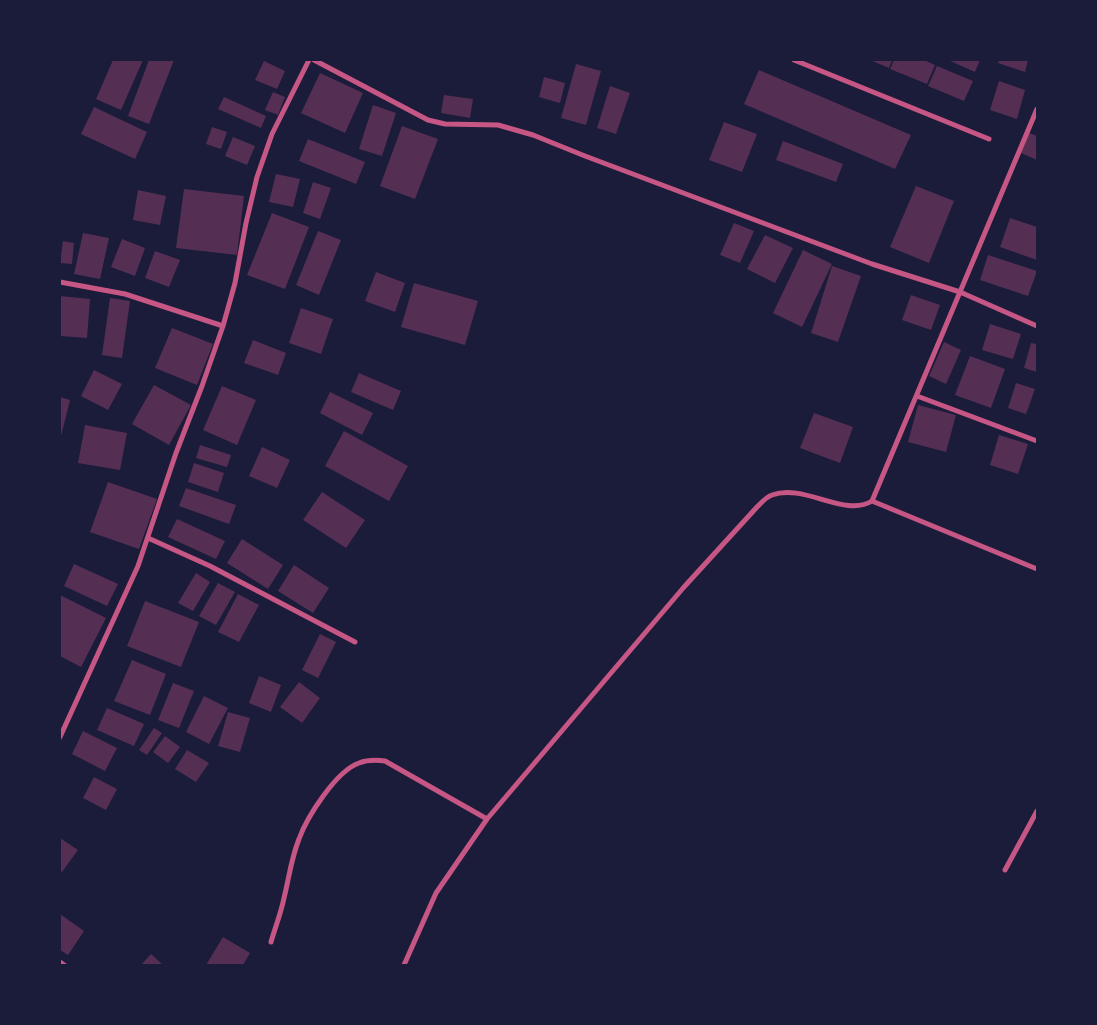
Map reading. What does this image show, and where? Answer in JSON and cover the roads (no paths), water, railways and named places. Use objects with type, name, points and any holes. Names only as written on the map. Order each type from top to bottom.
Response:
[{"type":"street","points":[[60,737],[138,566],[222,326],[235,283],[257,177],[272,134],[309,60]]},
{"type":"street","points":[[314,60],[428,120],[445,124],[498,125],[533,136],[872,264],[960,292],[1037,326]]},
{"type":"street","points":[[794,60],[989,139]]},
{"type":"street","points":[[404,965],[436,892],[487,819],[684,587],[756,507],[770,495],[786,492],[810,495],[855,506],[872,501],[1037,109]]},
{"type":"street","points":[[60,282],[125,294],[222,326]]},
{"type":"street","points":[[917,396],[1037,441]]},
{"type":"street","points":[[872,501],[1037,569]]},
{"type":"street","points":[[148,538],[210,566],[355,642]]},
{"type":"street","points":[[271,942],[284,898],[289,869],[299,838],[322,798],[339,777],[359,763],[376,760],[385,761],[487,819]]},
{"type":"street","points":[[1005,870],[1037,811]]},
{"type":"street","points":[[60,962],[64,965]]}]
